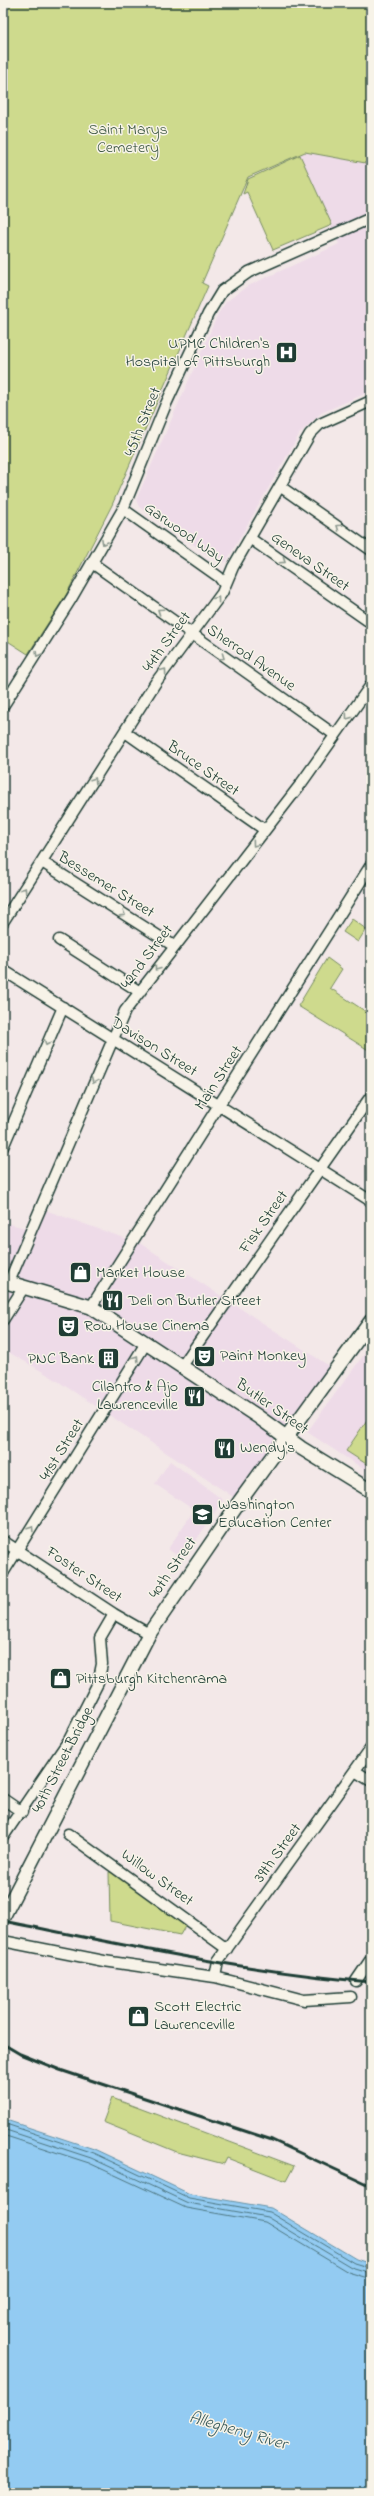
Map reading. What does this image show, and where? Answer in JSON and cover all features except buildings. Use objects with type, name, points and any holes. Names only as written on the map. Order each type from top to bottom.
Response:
[{"type":"main road","name":"Butler Street","points":[[6,1282],[91,1307],[371,1491]]},
{"type":"main road","name":"40th Street","points":[[157,1621],[371,1320]]},
{"type":"main road","name":"40th Street Bridge","points":[[3,1916],[97,1731],[148,1634],[157,1621]]},
{"type":"street","name":"45th Street","points":[[3,706],[28,670],[123,508],[166,404],[208,314],[222,291],[249,272],[371,218]]},
{"type":"street","name":"44th Street","points":[[3,922],[156,682],[226,585],[233,567],[251,539],[315,428],[371,401]]},
{"type":"street","points":[[281,487],[371,550]]},
{"type":"street","name":"Garwood Way","points":[[123,508],[219,577],[226,585]]},
{"type":"street","name":"Geneva Street","points":[[251,539],[371,623]]},
{"type":"street","name":"Sherrod Avenue","points":[[92,563],[335,735]]},
{"type":"street","name":"42nd Street","points":[[6,1282],[125,1011],[265,830],[371,685]]},
{"type":"street","name":"Bruce Street","points":[[125,732],[265,830]]},
{"type":"street","name":"Bessemer Street","points":[[42,862],[90,894],[174,946]]},
{"type":"street","name":"Main Street","points":[[91,1307],[371,865]]},
{"type":"street","points":[[59,940],[140,992]]},
{"type":"street","name":"Davison Street","points":[[3,970],[371,1201]]},
{"type":"street","points":[[3,1147],[63,1007]]},
{"type":"street","name":"Fisk Street","points":[[182,1366],[371,1096]]},
{"type":"street","points":[[3,1320],[24,1287]]},
{"type":"street","name":"41st Street","points":[[3,1573],[146,1343]]},
{"type":"street","name":"Foster Street","points":[[3,1540],[114,1614],[148,1634]]},
{"type":"street","points":[[3,1837],[22,1812],[69,1740],[98,1683],[102,1664],[100,1638],[114,1614]]},
{"type":"street","name":"39th Street","points":[[215,1977],[218,1962],[227,1948],[371,1748]]},
{"type":"street","points":[[355,1771],[371,1781]]},
{"type":"street","points":[[3,1799],[22,1812]]},
{"type":"street","name":"Willow Street","points":[[68,1834],[227,1948]]},
{"type":"street","points":[[3,1941],[104,1961],[215,1977],[304,2000],[351,1997]]},
{"type":"street","points":[[356,1981],[371,1959]]},
{"type":"shaded area","name":"UPMC Children's Hospital of Pittsburgh","points":[[305,152],[371,164],[371,391],[321,413],[300,433],[226,562],[220,563],[139,507],[136,500],[218,314],[226,302],[246,287],[339,244],[299,154]]},
{"type":"shaded area","points":[[45,1210],[141,1244],[337,1371],[235,1498],[50,1376],[3,1349],[3,1222],[35,1231]]},
{"type":"shaded area","points":[[371,1345],[371,1474],[307,1432]]},
{"type":"shaded area","name":"Washington Education Center","points":[[170,1461],[223,1500],[183,1560],[168,1549],[194,1510],[155,1484]]},
{"type":"green space","name":"Saint Marys Cemetery","points":[[3,3],[371,3],[371,164],[305,152],[248,177],[202,283],[208,286],[112,505],[66,595],[28,654],[3,638]]},
{"type":"green space","points":[[300,155],[332,225],[273,250],[247,192],[243,194],[248,179]]},
{"type":"green space","points":[[352,919],[366,929],[358,942],[343,932]]},
{"type":"green space","points":[[327,958],[342,969],[330,988],[371,1015],[370,1051],[298,1006]]},
{"type":"green space","points":[[371,1414],[371,1467],[346,1451]]},
{"type":"green space","points":[[109,1872],[117,1872],[187,1923],[180,1935],[110,1921]]},
{"type":"green space","points":[[112,2098],[294,2166],[286,2181],[227,2158],[224,2164],[177,2152],[103,2122]]},
{"type":"water","name":"Allegheny River","points":[[3,2119],[94,2149],[190,2194],[271,2208],[356,2259],[371,2264],[371,2493],[3,2493]]},
{"type":"railway","points":[[3,1921],[232,1965],[278,1972],[371,1982]]},
{"type":"railway","points":[[3,2044],[20,2054],[60,2070],[272,2140],[371,2186]]},
{"type":"place","name":"UPMC Children's Hospital of Pittsburgh","points":[[286,353]]},
{"type":"place","name":"Market House","points":[[80,1273]]},
{"type":"place","name":"Deli on Butler Street","points":[[112,1301]]},
{"type":"place","name":"Row House Cinema","points":[[69,1326]]},
{"type":"place","name":"Paint Monkey","points":[[205,1356]]},
{"type":"place","name":"PNC Bank","points":[[109,1359]]},
{"type":"place","name":"Cilantro & Ajo Lawrenceville","points":[[194,1396]]},
{"type":"place","name":"Wendy's","points":[[224,1448]]},
{"type":"place","name":"Washington Education Center","points":[[202,1514]]},
{"type":"place","name":"Pittsburgh Kitchenrama","points":[[60,1679]]},
{"type":"place","name":"Scott Electric Lawrenceville","points":[[138,2016]]}]
